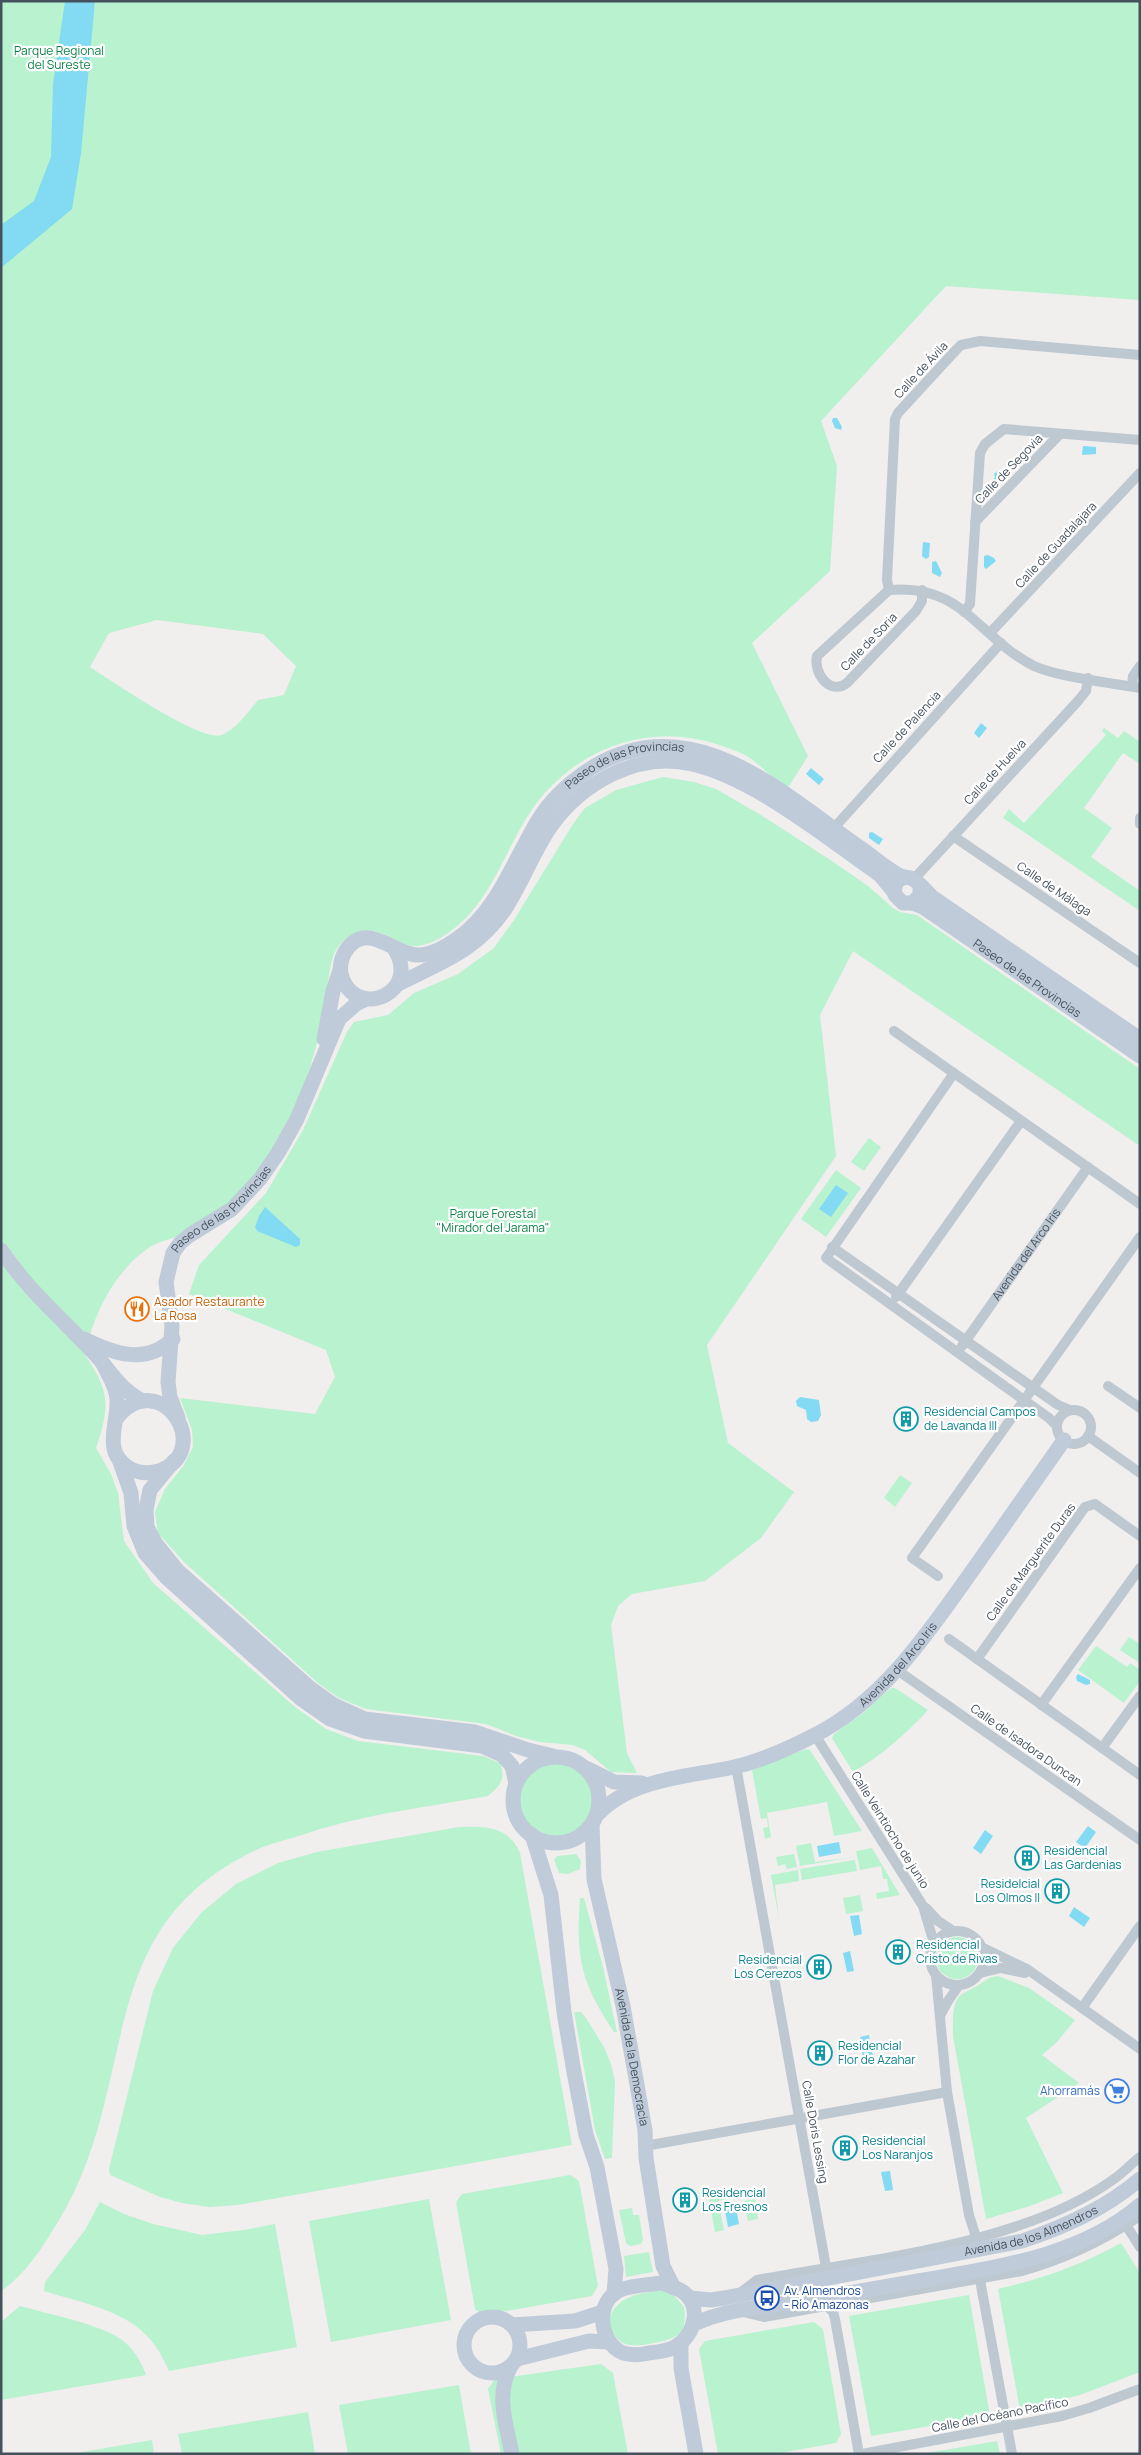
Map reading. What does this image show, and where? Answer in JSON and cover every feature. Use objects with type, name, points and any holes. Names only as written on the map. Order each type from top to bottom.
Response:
[{"type":"main road","name":"Paseo de las Provincias","points":[[395,950],[406,954],[421,955],[435,951],[457,939],[478,920],[493,902],[538,821],[551,802],[570,783],[592,768],[619,755],[636,750],[673,747],[710,753],[727,759],[765,780],[833,829],[912,881],[932,897],[1140,1039]]},
{"type":"main road","name":"Paseo de las Provincias","points":[[398,984],[441,965],[465,949],[487,930],[504,910],[550,827],[580,794],[614,773],[656,762],[689,763],[757,791],[880,874],[894,892]]},
{"type":"main road","points":[[912,881],[920,896],[912,903],[899,901],[894,892],[896,883],[912,881]]},
{"type":"main road","name":"Paseo de las Provincias","points":[[912,903],[931,913],[1140,1056]]},
{"type":"main road","points":[[374,938],[385,941],[395,950],[402,967],[398,984],[384,996],[366,999],[348,989],[342,980],[340,970],[342,959],[354,943],[374,938]]},
{"type":"main road","name":"Paseo de las Provincias","points":[[320,1065],[333,991],[340,970]]},
{"type":"main road","name":"Paseo de las Provincias","points":[[169,1363],[173,1339],[166,1282],[173,1253],[190,1235],[232,1208],[260,1179],[278,1153],[297,1119],[339,1019],[347,1010],[366,999]]},
{"type":"main road","points":[[1,1250],[32,1290],[128,1393],[146,1401],[165,1406],[178,1418]]},
{"type":"main road","points":[[69,1328],[105,1349],[129,1356],[154,1352],[173,1339]]},
{"type":"main road","points":[[104,1366],[117,1397],[116,1419],[111,1437],[113,1446],[140,1507],[147,1527],[156,1544],[177,1570],[310,1688],[334,1705],[365,1719],[475,1732],[528,1750],[566,1757],[578,1762],[588,1769],[595,1779],[599,1791],[595,1820],[582,1835],[570,1841],[557,1843],[544,1841],[532,1835],[522,1826],[515,1814],[513,1801],[516,1783],[512,1766],[502,1755],[482,1746],[364,1731],[330,1719],[300,1698],[155,1566],[138,1539],[134,1526],[140,1507],[150,1490],[174,1461],[182,1445],[182,1427],[169,1390],[169,1363]]},
{"type":"main road","points":[[116,1419],[123,1410],[146,1401],[158,1388],[169,1363]]},
{"type":"main road","name":"Avenida del Arco Iris","points":[[595,1820],[607,1804],[624,1793],[654,1783],[736,1766],[772,1754],[815,1735],[851,1711],[897,1670],[941,1614],[1060,1433]]},
{"type":"main road","points":[[119,1459],[133,1470],[150,1473],[167,1467],[174,1461]]},
{"type":"main road","points":[[516,1783],[531,1764],[553,1756]]},
{"type":"main road","name":"Avenida del Arco Iris","points":[[588,1769],[614,1782],[654,1783]]},
{"type":"main road","name":"Avenida de la Democracia","points":[[595,1820],[594,1879],[623,2006],[645,2130],[663,2266],[674,2288]]},
{"type":"main road","points":[[532,1835],[551,1895],[564,2012],[586,2135],[597,2167],[616,2269],[614,2294],[603,2312],[602,2326],[609,2342],[624,2354],[639,2355],[665,2351],[681,2343],[694,2324],[693,2306],[689,2298],[662,2283],[630,2287],[614,2294]]},
{"type":"main road","name":"Avenida de los Almendros","points":[[689,2298],[711,2300],[1000,2246],[1050,2232],[1097,2209],[1123,2193],[1140,2179]]},
{"type":"main road","name":"Avenida de los Almendros","points":[[694,2324],[720,2313],[910,2283],[1008,2265],[1035,2257],[1094,2234],[1140,2205]]},
{"type":"main road","points":[[503,2409],[492,2386],[465,2354],[463,2344],[470,2327],[478,2321],[495,2318],[512,2325],[575,2321],[603,2312]]},
{"type":"main road","points":[[512,2325],[520,2341],[514,2362],[503,2384],[503,2409],[512,2454]]},
{"type":"main road","points":[[476,2369],[495,2374],[514,2362],[589,2341],[609,2342]]},
{"type":"main road","points":[[681,2343],[681,2368],[696,2454]]},
{"type":"street","name":"Calle de Ávila","points":[[889,590],[887,580],[895,419],[898,413],[956,350],[962,345],[980,341],[1140,355]]},
{"type":"street","name":"Calle de Segovia","points":[[964,612],[970,604],[980,453],[986,444],[1004,429],[1140,440]]},
{"type":"street","name":"Calle de Segovia","points":[[975,522],[1060,434]]},
{"type":"street","name":"Calle de Guadalajara","points":[[990,633],[1140,473]]},
{"type":"street","points":[[889,590],[922,590],[941,596],[964,612],[1001,643],[1025,660],[1046,671],[1136,687],[1133,676],[1140,666]]},
{"type":"street","name":"Calle de Soria","points":[[889,590],[817,656],[816,661],[820,676],[830,686],[837,688],[847,684],[916,611],[922,601],[922,590]]},
{"type":"street","name":"Calle de Palencia","points":[[833,829],[1001,643]]},
{"type":"street","name":"Calle de Huelva","points":[[912,881],[1078,701],[1086,691],[1088,678]]},
{"type":"street","points":[[1140,818],[1140,824]]},
{"type":"street","name":"Calle de Málaga","points":[[954,836],[1140,963]]},
{"type":"street","points":[[894,1030],[1140,1204]]},
{"type":"street","points":[[832,1247],[1058,1405],[1086,1415],[1090,1425],[1088,1436],[1079,1443],[1068,1443],[1049,1418],[827,1260],[826,1255],[954,1073]]},
{"type":"street","points":[[890,1305],[1021,1120]]},
{"type":"street","name":"Avenida del Arco Iris","points":[[957,1352],[1088,1168]]},
{"type":"street","points":[[938,1576],[912,1558],[1140,1237]]},
{"type":"street","points":[[1108,1386],[1140,1408]]},
{"type":"street","points":[[1060,1433],[1061,1416],[1070,1410]]},
{"type":"street","points":[[1088,1436],[1140,1473]]},
{"type":"street","name":"Calle de Marguerite Duras","points":[[977,1660],[1085,1507],[1095,1504],[1140,1536]]},
{"type":"street","points":[[1041,1705],[1140,1568]]},
{"type":"street","points":[[948,1639],[1140,1774]]},
{"type":"street","name":"Calle de Isadora Duncan","points":[[897,1670],[1140,1840]]},
{"type":"street","points":[[1102,1748],[1140,1696]]},
{"type":"street","name":"Calle Veintiocho de junio","points":[[815,1735],[924,1906],[934,1943]]},
{"type":"street","name":"Calle Doris Lessing","points":[[736,1766],[826,2267]]},
{"type":"street","points":[[924,1906],[938,1921],[953,1931]]},
{"type":"street","points":[[1082,2008],[1140,1926]]},
{"type":"street","points":[[936,1975],[946,1983],[959,1985],[974,1979],[980,1973],[984,1960],[981,1947],[975,1938],[964,1932],[953,1931],[942,1935],[934,1943],[930,1960],[936,1975],[947,2092],[969,2215],[976,2237]]},
{"type":"street","points":[[981,1947],[1027,1969],[1140,2049]]},
{"type":"street","points":[[980,1973],[1001,1968],[1035,1976]]},
{"type":"street","points":[[939,2020],[948,2000],[959,1985]]},
{"type":"street","points":[[646,2146],[947,2092]]},
{"type":"street","name":"Avenida de los Almendros","points":[[738,2294],[757,2280],[925,2250],[1012,2226],[1068,2205],[1113,2179],[1140,2157]]},
{"type":"street","name":"Avenida de los Almendros","points":[[740,2311],[764,2317],[980,2280],[1026,2270],[1056,2261],[1092,2245],[1140,2216]]},
{"type":"street","points":[[1126,2225],[1140,2247]]},
{"type":"street","name":"Avenida de los Almendros","points":[[1076,2242],[1092,2245]]},
{"type":"street","points":[[913,2262],[925,2250]]},
{"type":"street","points":[[1026,2270],[1035,2257]]},
{"type":"street","points":[[980,2280],[1012,2454]]},
{"type":"street","name":"Avenida de los Almendros","points":[[910,2283],[926,2289]]},
{"type":"street","points":[[826,2306],[833,2312],[835,2319],[861,2454]]},
{"type":"street","name":"Calle del Océano Pacífico","points":[[861,2454],[1008,2428],[1089,2408],[1140,2389]]},
{"type":"green space","name":"Parque Regional del Sureste","points":[[1,1],[1140,1],[1140,300],[946,286],[821,421],[837,466],[830,571],[752,643],[808,756],[786,791],[750,758],[716,744],[690,738],[665,736],[640,739],[616,745],[593,755],[571,769],[552,785],[535,805],[489,888],[466,918],[448,933],[418,946],[402,943],[373,931],[356,933],[342,942],[333,956],[324,1013],[308,1073],[293,1112],[274,1150],[253,1178],[235,1197],[214,1214],[192,1228],[176,1237],[150,1247],[126,1268],[107,1294],[94,1324],[85,1355],[99,1379],[105,1400],[104,1421],[96,1448],[111,1474],[118,1493],[124,1541],[153,1583],[295,1707],[326,1729],[358,1741],[483,1756],[500,1763],[502,1778],[499,1785],[488,1796],[330,1826],[261,1848],[206,1880],[176,1909],[154,1940],[138,1974],[97,2131],[78,2184],[66,2209],[46,2241],[23,2272],[1,2291]],"holes":[[[157,620],[263,634],[296,666],[284,695],[258,700],[237,724],[222,735],[211,735],[196,730],[156,709],[90,667],[109,633]]]},
{"type":"green space","points":[[1104,728],[1118,738],[1124,731],[1140,742],[1140,764],[1123,753],[1084,808],[1112,828],[1091,857],[1140,891],[1140,911],[1003,818],[1009,809],[1024,823],[1106,735],[1102,731]]},
{"type":"green space","name":"Parque Forestal \"Mirador del Jarama\"","points":[[663,777],[694,782],[716,789],[761,815],[868,886],[893,908],[900,912],[917,915],[1140,1069],[1140,1146],[853,951],[820,1015],[836,1156],[707,1345],[728,1443],[794,1492],[761,1538],[705,1581],[632,1594],[618,1606],[611,1625],[627,1753],[637,1773],[611,1772],[585,1750],[573,1745],[540,1742],[516,1736],[486,1724],[366,1709],[339,1698],[319,1684],[185,1563],[158,1533],[155,1512],[165,1489],[184,1465],[193,1447],[192,1430],[180,1398],[315,1414],[335,1377],[326,1350],[189,1294],[199,1265],[266,1193],[303,1130],[347,1032],[354,1022],[388,1015],[414,993],[458,974],[494,948],[514,920],[573,824],[585,808],[616,790]]},
{"type":"green space","points":[[869,1138],[881,1147],[864,1171],[851,1162]]},
{"type":"green space","points":[[836,1170],[861,1188],[826,1237],[801,1219]]},
{"type":"green space","points":[[900,1475],[912,1483],[895,1507],[884,1498]]},
{"type":"green space","points":[[1129,1637],[1140,1644],[1140,1663],[1120,1650]]},
{"type":"green space","points":[[1096,1646],[1127,1667],[1130,1663],[1140,1670],[1140,1681],[1124,1703],[1078,1670]]},
{"type":"green space","points":[[891,1688],[895,1688],[928,1710],[893,1744],[853,1772],[832,1738],[834,1734],[863,1713]]},
{"type":"green space","points":[[806,1749],[810,1750],[862,1831],[834,1836],[827,1802],[767,1813],[771,1837],[765,1839],[763,1828],[768,1827],[767,1818],[761,1819],[752,1770]]},
{"type":"green space","points":[[556,1762],[570,1765],[582,1773],[590,1785],[593,1799],[590,1813],[582,1825],[570,1833],[556,1836],[542,1833],[530,1825],[522,1813],[519,1799],[522,1785],[530,1773],[542,1765]]},
{"type":"green space","points":[[459,1827],[478,1827],[495,1830],[509,1837],[520,1853],[572,2145],[238,2205],[209,2207],[160,2197],[110,2175],[109,2169],[153,1991],[173,1948],[201,1913],[236,1884],[278,1863],[317,1852]]},
{"type":"green space","points":[[811,1843],[815,1862],[854,1857],[800,1866],[796,1846]]},
{"type":"green space","points":[[872,1848],[900,1895],[877,1899],[876,1893],[889,1891],[887,1879],[883,1879],[881,1866],[860,1870],[856,1851]]},
{"type":"green space","points":[[576,1854],[581,1861],[580,1869],[568,1874],[559,1873],[554,1860],[557,1856]]},
{"type":"green space","points":[[794,1854],[797,1867],[787,1869],[785,1864],[778,1866],[776,1857]]},
{"type":"green space","points":[[855,1860],[857,1871],[802,1880],[800,1869]]},
{"type":"green space","points":[[798,1870],[799,1881],[775,1885],[779,1919],[771,1875]]},
{"type":"green space","points":[[860,1895],[863,1911],[846,1914],[843,1898]]},
{"type":"green space","points":[[580,1898],[584,1898],[603,1967],[617,2032],[614,2032],[587,1983],[580,1953]]},
{"type":"green space","points":[[961,1937],[969,1940],[975,1946],[978,1958],[975,1970],[969,1976],[953,1979],[945,1976],[939,1970],[936,1954],[939,1946],[945,1940]]},
{"type":"green space","points":[[998,1976],[1029,1988],[1075,2020],[1056,2043],[1042,2055],[1079,2083],[1026,2118],[1063,2193],[1030,2206],[986,2219],[953,2036],[953,2019],[954,2007],[962,1994],[989,1978]]},
{"type":"green space","points":[[574,2012],[581,2012],[586,2018],[604,2047],[611,2064],[615,2082],[612,2158],[605,2159],[595,2130]]},
{"type":"green space","points":[[570,2175],[579,2181],[598,2286],[592,2296],[483,2315],[475,2309],[456,2202],[462,2194]]},
{"type":"green space","points":[[737,2188],[738,2197],[718,2201],[724,2230],[715,2232],[708,2193]]},
{"type":"green space","points":[[429,2199],[451,2320],[331,2342],[309,2221]]},
{"type":"green space","points":[[755,2199],[758,2219],[748,2221],[744,2201]]},
{"type":"green space","points":[[100,2202],[124,2214],[153,2224],[202,2235],[275,2224],[297,2347],[169,2371],[156,2347],[134,2325],[106,2310],[44,2291],[45,2282],[85,2230]]},
{"type":"green space","points":[[632,2208],[633,2215],[639,2215],[643,2240],[641,2244],[630,2246],[626,2243],[619,2210]]},
{"type":"green space","points":[[1121,2243],[1140,2273],[1140,2372],[1080,2395],[1020,2410],[998,2289],[1030,2281],[1061,2270]]},
{"type":"green space","points":[[649,2252],[653,2272],[626,2277],[624,2256]]},
{"type":"green space","points":[[661,2291],[671,2292],[684,2307],[684,2323],[679,2334],[669,2339],[645,2345],[624,2344],[615,2336],[612,2329],[609,2320],[612,2312],[629,2297]]},
{"type":"green space","points":[[969,2295],[990,2416],[871,2436],[849,2316]]},
{"type":"green space","points":[[20,2306],[87,2324],[112,2334],[134,2351],[146,2375],[1,2400],[1,2322]]},
{"type":"green space","points":[[814,2322],[823,2329],[841,2434],[836,2443],[775,2454],[718,2454],[699,2349],[705,2341]]},
{"type":"green space","points":[[601,2364],[613,2373],[628,2454],[501,2454],[488,2389],[495,2379]]},
{"type":"green space","points":[[459,2385],[471,2454],[348,2454],[339,2405]]},
{"type":"green space","points":[[308,2412],[315,2454],[182,2454],[178,2434]]},
{"type":"green space","points":[[152,2440],[154,2454],[71,2454]]},
{"type":"green space","points":[[997,2441],[1000,2454],[921,2454]]},
{"type":"water","points":[[65,1],[95,1],[81,153],[72,209],[1,268],[1,225],[34,201],[51,157],[53,84]]},
{"type":"water","points":[[833,418],[837,418],[842,427],[841,430],[835,428],[832,421]]},
{"type":"water","points":[[1083,446],[1096,447],[1096,454],[1082,455]]},
{"type":"water","points":[[997,471],[1003,474],[1005,478],[995,488],[990,484]]},
{"type":"water","points":[[923,542],[930,543],[929,557],[926,559],[922,556]]},
{"type":"water","points":[[988,555],[996,561],[986,569],[984,567],[984,556]]},
{"type":"water","points":[[936,561],[942,573],[940,577],[932,573],[932,562]]},
{"type":"water","points":[[981,723],[987,728],[979,738],[974,733]]},
{"type":"water","points":[[811,768],[824,779],[819,785],[806,774]]},
{"type":"water","points":[[872,832],[883,839],[879,845],[869,838],[869,833]]},
{"type":"water","points":[[836,1185],[848,1193],[831,1217],[819,1209]]},
{"type":"water","points":[[265,1207],[300,1239],[300,1245],[296,1247],[257,1231],[255,1227]]},
{"type":"water","points":[[800,1397],[819,1400],[821,1415],[818,1421],[811,1422],[807,1419],[806,1410],[797,1406],[796,1401]]},
{"type":"water","points":[[1078,1674],[1090,1680],[1090,1684],[1086,1685],[1077,1681],[1076,1677]]},
{"type":"water","points":[[1088,1826],[1096,1832],[1085,1848],[1076,1842]]},
{"type":"water","points":[[985,1830],[993,1836],[981,1854],[973,1848]]},
{"type":"water","points":[[839,1842],[841,1853],[819,1857],[817,1846]]},
{"type":"water","points":[[1074,1907],[1090,1918],[1084,1927],[1069,1916]]},
{"type":"water","points":[[859,1915],[862,1934],[854,1936],[850,1916]]},
{"type":"water","points":[[850,1951],[854,1971],[847,1972],[843,1953]]},
{"type":"water","points":[[869,2035],[873,2056],[863,2058],[860,2037]]},
{"type":"water","points":[[890,2171],[893,2190],[885,2191],[881,2172]]},
{"type":"water","points":[[735,2203],[739,2224],[728,2227],[724,2205]]},
{"type":"place","name":"Asador Restaurante La Rosa","points":[[137,1309]]},
{"type":"place","name":"Residencial Campos de Lavanda III","points":[[906,1419]]},
{"type":"place","name":"Residencial Las Gardenias","points":[[1027,1858]]},
{"type":"place","name":"Residelcial Los Olmos II","points":[[1057,1891]]},
{"type":"place","name":"Residencial Cristo de Rivas","points":[[898,1952]]},
{"type":"place","name":"Residencial Los Cerezos","points":[[819,1967]]},
{"type":"place","name":"Residencial Flor de Azahar","points":[[820,2053]]},
{"type":"place","name":"Ahorramás","points":[[1117,2091]]},
{"type":"place","name":"Residencial Los Naranjos","points":[[845,2148]]},
{"type":"place","name":"Residencial Los Fresnos","points":[[685,2200]]},
{"type":"place","name":"Av. Almendros - Río Amazonas","points":[[767,2298]]}]
